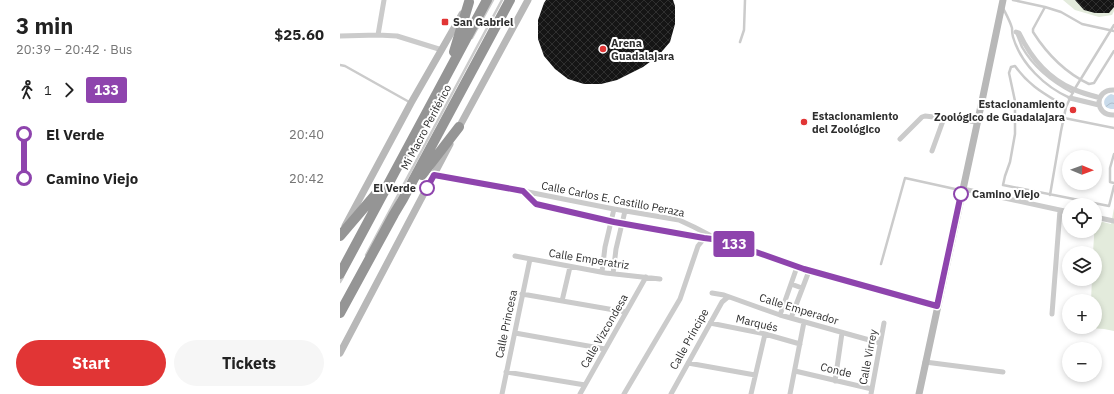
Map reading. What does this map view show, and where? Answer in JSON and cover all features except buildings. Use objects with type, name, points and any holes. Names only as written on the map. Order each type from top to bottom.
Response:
[{"type":"highway","points":[[342,275],[394,173],[487,0]]},
{"type":"highway","points":[[340,313],[510,0]]},
{"type":"highway","points":[[448,71],[470,1]]},
{"type":"highway","points":[[403,199],[459,127]]},
{"type":"highway","points":[[340,235],[394,173]]},
{"type":"street","points":[[378,35],[384,0]]},
{"type":"street","points":[[340,352],[528,0]]},
{"type":"street","points":[[340,235],[411,103],[470,1]]},
{"type":"street","points":[[919,394],[1002,2]]},
{"type":"street","points":[[1016,32],[1019,33],[1028,50],[1041,68],[1072,94],[1099,105]]},
{"type":"street","points":[[340,36],[397,36],[442,50]]},
{"type":"street","points":[[1114,90],[1105,92],[1100,98],[1099,105],[1103,112],[1114,115]]},
{"type":"street","points":[[1072,94],[1100,98]]},
{"type":"street","points":[[900,138],[922,116],[977,122]]},
{"type":"street","points":[[932,151],[944,118]]},
{"type":"street","name":"Calle Carlos E. Castillo Peraza","points":[[434,175],[679,220],[694,227],[705,236]]},
{"type":"street","points":[[963,189],[1060,210],[1052,314]]},
{"type":"street","name":"Calle Carlos E. Castillo Peraza","points":[[523,191],[536,204],[611,221],[705,236],[736,245],[809,271],[937,306]]},
{"type":"street","points":[[602,272],[605,247],[614,209]]},
{"type":"street","points":[[613,274],[616,249],[625,211]]},
{"type":"street","points":[[1102,218],[1114,221]]},
{"type":"street","points":[[624,394],[680,299],[698,246],[705,236]]},
{"type":"street","points":[[605,247],[616,249]]},
{"type":"street","name":"Calle Emperatriz","points":[[515,256],[613,274],[660,279]]},
{"type":"street","name":"Calle Princesa","points":[[502,394],[530,259]]},
{"type":"street","points":[[562,300],[570,267]]},
{"type":"street","points":[[780,315],[797,267]]},
{"type":"street","points":[[791,318],[809,271]]},
{"type":"street","name":"Calle Vizcondesa","points":[[580,394],[646,277]]},
{"type":"street","points":[[791,284],[802,288]]},
{"type":"street","name":"Calle Emperador","points":[[712,292],[780,315],[880,343]]},
{"type":"street","points":[[522,294],[626,312]]},
{"type":"street","name":"Calle Príncipe","points":[[670,394],[722,302],[728,297]]},
{"type":"street","points":[[790,394],[804,322]]},
{"type":"street","name":"Marqués","points":[[710,323],[765,334],[800,344]]},
{"type":"street","name":"Calle Virrey","points":[[871,391],[884,323]]},
{"type":"street","points":[[514,333],[605,349]]},
{"type":"street","points":[[835,381],[842,333]]},
{"type":"street","points":[[751,394],[765,334]]},
{"type":"street","points":[[926,362],[1003,372]]},
{"type":"street","points":[[688,363],[755,375]]},
{"type":"street","name":"Conde","points":[[795,371],[871,391]]},
{"type":"street","points":[[506,372],[585,384]]},
{"type":"lane","points":[[470,42],[493,0]]},
{"type":"lane","name":"Mi Macro Periférico","points":[[366,256],[502,0]]},
{"type":"lane","points":[[740,42],[744,30],[745,0]]},
{"type":"lane","points":[[1013,0],[1061,12],[1082,24],[1113,30]]},
{"type":"lane","points":[[1002,2],[1020,53],[1031,69],[1060,94],[1072,94]]},
{"type":"lane","points":[[1045,7],[1033,29],[1033,32],[1044,48],[1057,62],[1081,80],[1089,84],[1094,82],[1114,51]]},
{"type":"lane","points":[[1050,195],[1066,107],[1072,94],[1113,30],[1114,25]]},
{"type":"lane","points":[[1012,27],[1016,32]]},
{"type":"lane","points":[[340,65],[345,66],[411,103]]},
{"type":"lane","points":[[1066,107],[1047,97],[1030,84],[1015,66],[1011,67],[1009,73],[1014,90],[1015,134],[1010,162],[1004,176],[1003,185],[1108,206],[1114,185],[1110,182],[1110,168],[1114,154]]},
{"type":"lane","points":[[1064,118],[1114,128]]},
{"type":"lane","points":[[881,264],[905,178],[955,189],[963,189]]},
{"type":"lane","points":[[340,282],[342,275]]},
{"type":"green space","points":[[1063,0],[1114,0],[1114,11],[1112,15],[1099,17],[1075,10]]},
{"type":"green space","points":[[1114,208],[1114,331],[1102,329],[1102,294],[1091,294],[1092,286],[1102,286],[1102,246],[1093,246],[1094,238],[1102,238],[1102,222],[1111,224]]},
{"type":"water","points":[[1111,94],[1114,95],[1114,109],[1107,108],[1104,104],[1105,99]]},
{"type":"bus line","name":"133","points":[[427,188],[434,175],[523,191],[536,204],[614,222],[720,240],[804,269],[937,306],[961,194]]},
{"type":"place","name":"San Gabriel","points":[[445,22]]},
{"type":"place","name":"Arena Guadalajara","points":[[603,49]]},
{"type":"place","name":"Estacionamiento Zoológico de Guadalajara","points":[[1073,110]]},
{"type":"place","name":"Estacionamiento del Zoológico","points":[[804,122]]},
{"type":"place","name":"El Verde","points":[[427,188]]},
{"type":"place","name":"Camino Viejo","points":[[961,194]]}]
